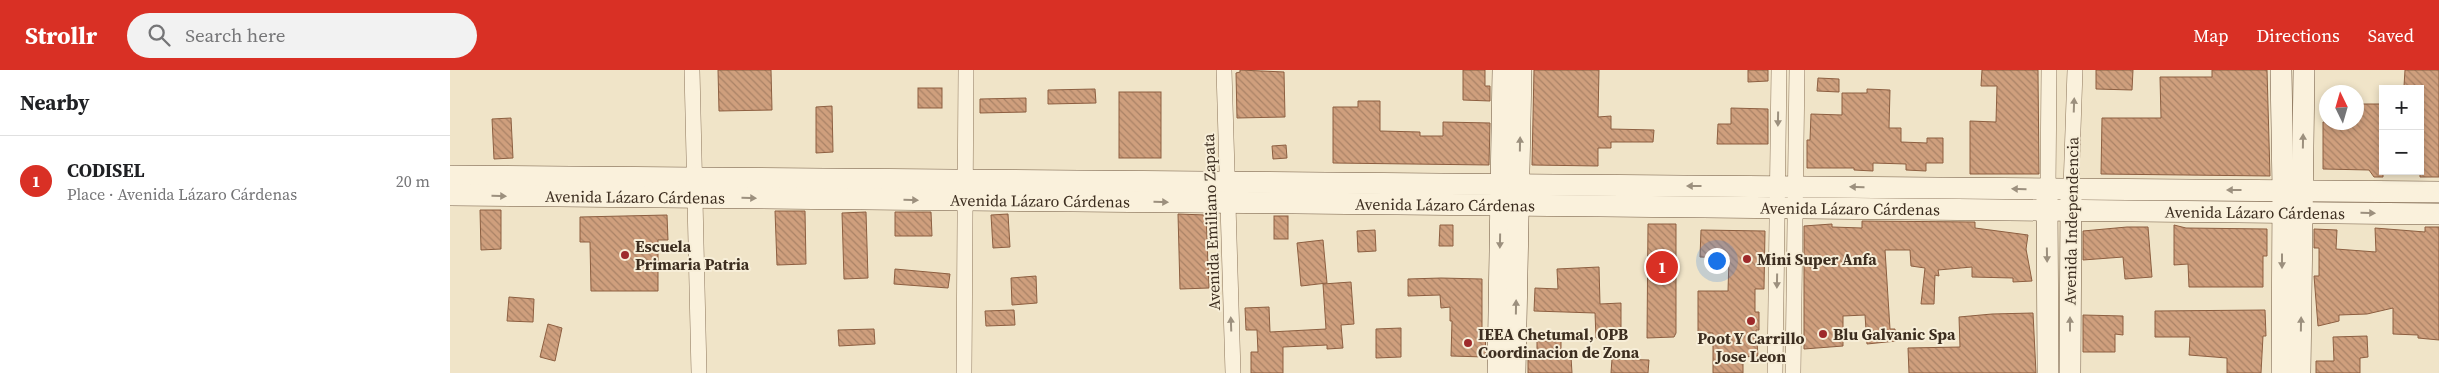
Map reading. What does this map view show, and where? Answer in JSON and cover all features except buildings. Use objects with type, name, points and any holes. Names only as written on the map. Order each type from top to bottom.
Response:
[{"type":"main road","points":[[1503,70],[1510,195],[1515,373]]},
{"type":"main road","points":[[1498,373],[1510,195],[1521,70]]},
{"type":"main road","points":[[2282,373],[2293,190],[2304,76],[2281,76],[2293,190]]},
{"type":"main road","name":"Avenida Lázaro Cárdenas","points":[[450,176],[695,188]]},
{"type":"main road","name":"Avenida Lázaro Cárdenas","points":[[1510,195],[1786,187],[2439,192]]},
{"type":"main road","name":"Avenida Lázaro Cárdenas","points":[[450,195],[695,188],[1227,192],[1510,195],[1786,208],[2439,214]]},
{"type":"main road","name":"Avenida Independencia","points":[[2048,189],[2046,211],[2048,373]]},
{"type":"main road","name":"Avenida Independencia","points":[[2070,373],[2071,189]]},
{"type":"main road","points":[[2292,213],[2300,373]]},
{"type":"street","points":[[692,70],[699,373]]},
{"type":"street","points":[[964,373],[966,70]]},
{"type":"street","name":"Avenida Emiliano Zapata","points":[[1224,70],[1233,373]]},
{"type":"street","points":[[1779,70],[1786,187],[1793,373]]},
{"type":"street","points":[[1786,187],[1797,70]]},
{"type":"street","name":"Avenida Independencia","points":[[2048,189],[2049,70]]},
{"type":"street","name":"Avenida Independencia","points":[[2071,189],[2075,70]]},
{"type":"street","points":[[1775,373],[1786,208]]},
{"type":"place","name":"Escuela Primaria Patria","points":[[625,255]]},
{"type":"place","name":"Mini Super Anfa","points":[[1747,259]]},
{"type":"place","name":"CODISEL","points":[[1662,267]]},
{"type":"place","name":"Poot Y Carrillo Jose Leon","points":[[1751,321]]},
{"type":"place","name":"Blu Galvanic Spa","points":[[1823,334]]},
{"type":"place","name":"IEEA Chetumal, OPB Coordinacion de Zona","points":[[1468,343]]}]
